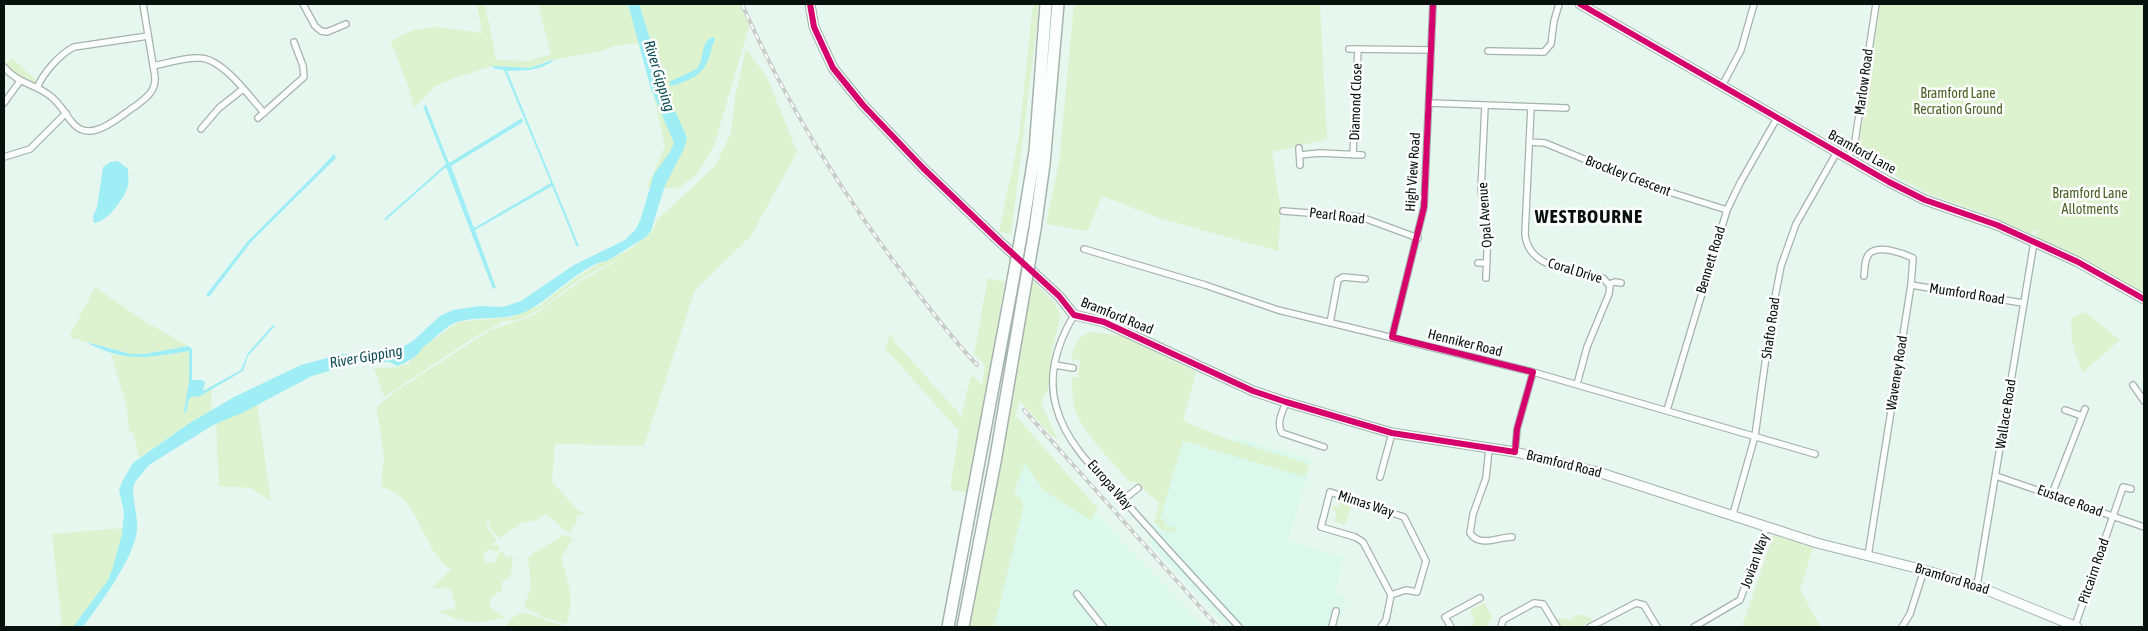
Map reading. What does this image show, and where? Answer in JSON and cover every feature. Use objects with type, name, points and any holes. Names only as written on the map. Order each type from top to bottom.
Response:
[{"type":"highway","points":[[948,627],[1024,225],[1034,150],[1046,4]]},
{"type":"highway","points":[[963,627],[995,462],[1035,229],[1044,164],[1058,4]]},
{"type":"main road","name":"Bramford Road","points":[[810,4],[814,27],[833,68],[863,104],[923,168],[1058,296],[1074,315],[1104,322],[1253,391],[1286,402],[1392,433],[1515,452],[1598,472],[1733,514],[1817,543],[1924,570],[1977,586],[2076,627]]},
{"type":"main road","name":"Bramford Lane","points":[[1580,4],[1848,159],[1925,200],[1997,225],[2078,262],[2144,299]]},
{"type":"street","points":[[4,67],[20,81],[52,96],[74,125],[82,130],[91,132],[100,129],[150,94],[155,84],[142,4]]},
{"type":"street","points":[[304,4],[315,26],[321,31],[327,32],[346,24]]},
{"type":"street","name":"High View Road","points":[[1392,337],[1418,238],[1426,198],[1433,4]]},
{"type":"street","points":[[1494,59],[1491,51],[1536,53],[1547,50],[1551,44],[1554,21],[1559,4]]},
{"type":"street","points":[[1722,86],[1741,50],[1754,4]]},
{"type":"street","name":"Marlow Road","points":[[1848,159],[1856,141],[1876,4]]},
{"type":"street","points":[[37,88],[43,77],[64,54],[74,47],[148,36]]},
{"type":"street","points":[[258,118],[304,77],[304,69],[294,42]]},
{"type":"street","name":"Diamond Close","points":[[1349,49],[1431,50]]},
{"type":"street","name":"Diamond Close","points":[[1353,155],[1358,49]]},
{"type":"street","points":[[153,66],[193,58],[206,59],[219,65],[264,113]]},
{"type":"street","points":[[4,103],[20,81]]},
{"type":"street","points":[[200,129],[220,108],[243,89]]},
{"type":"street","points":[[1430,103],[1566,108]]},
{"type":"street","name":"Opal Avenue","points":[[1485,106],[1481,190],[1488,223],[1486,278]]},
{"type":"street","name":"Coral Drive","points":[[1531,107],[1525,237],[1528,247],[1535,257],[1549,264],[1602,278],[1609,284]]},
{"type":"street","points":[[1556,108],[1556,115]]},
{"type":"street","points":[[4,157],[30,149],[66,113]]},
{"type":"street","name":"Bennett Road","points":[[1666,410],[1727,210],[1777,118]]},
{"type":"street","name":"Brockley Crescent","points":[[1530,142],[1546,143],[1647,185],[1727,210]]},
{"type":"street","points":[[1300,148],[1300,166]]},
{"type":"street","name":"Shafto Road","points":[[1733,514],[1755,436],[1772,313],[1781,266],[1796,224],[1837,152]]},
{"type":"street","name":"Diamond Close","points":[[1300,155],[1320,153],[1362,155]]},
{"type":"street","points":[[1518,204],[1527,204]]},
{"type":"street","name":"Pearl Road","points":[[1282,212],[1361,217],[1418,238]]},
{"type":"street","name":"Wallace Road","points":[[1977,586],[2034,242]]},
{"type":"street","name":"Henniker Road","points":[[1084,249],[1205,285],[1274,309],[1533,372],[1815,454]]},
{"type":"street","name":"Waveney Road","points":[[1864,276],[1866,260],[1870,254],[1878,250],[1904,254],[1913,258],[1911,285],[1868,556]]},
{"type":"street","name":"Opal Avenue","points":[[1478,263],[1487,263]]},
{"type":"street","points":[[1330,323],[1338,280],[1343,277],[1365,279]]},
{"type":"street","name":"Coral Drive","points":[[1609,284],[1621,283]]},
{"type":"street","name":"Coral Drive","points":[[1577,384],[1585,353],[1608,298],[1609,284]]},
{"type":"street","name":"Mumford Road","points":[[1911,285],[2024,303]]},
{"type":"street","name":"Europa Way","points":[[1074,315],[1059,344],[1055,365],[1054,394],[1062,424],[1077,447],[1123,500],[1239,627]]},
{"type":"street","points":[[1055,365],[1074,368]]},
{"type":"street","points":[[1515,452],[1517,429],[1533,372]]},
{"type":"street","points":[[2133,385],[2144,400]]},
{"type":"street","points":[[1286,402],[1279,421],[1282,433],[1324,447]]},
{"type":"street","points":[[2052,494],[2083,412],[2064,410]]},
{"type":"street","points":[[1380,477],[1392,433]]},
{"type":"street","points":[[1489,448],[1486,478],[1472,514],[1470,533],[1473,538],[1485,542],[1501,537],[1512,537]]},
{"type":"street","name":"Eustace Road","points":[[1996,476],[2144,527]]},
{"type":"street","name":"Pitcairn Road","points":[[2076,627],[2123,487],[2131,489]]},
{"type":"street","points":[[1123,500],[1138,488]]},
{"type":"street","name":"Mimas Way","points":[[1330,492],[1404,517],[1426,561],[1417,592],[1406,590],[1391,595],[1363,542],[1355,537],[1321,527],[1330,492]]},
{"type":"street","name":"Jovian Way","points":[[1695,627],[1740,600],[1768,526]]},
{"type":"street","points":[[1902,627],[1910,614],[1924,570]]},
{"type":"street","points":[[1077,594],[1103,627]]},
{"type":"street","points":[[1381,627],[1386,620],[1391,595]]},
{"type":"street","points":[[1451,627],[1445,617],[1480,598]]},
{"type":"street","points":[[1501,627],[1503,620],[1534,603],[1543,604],[1557,627]]},
{"type":"street","points":[[1590,627],[1636,603],[1644,605],[1658,627]]},
{"type":"street","points":[[1332,627],[1336,611]]},
{"type":"shaded area","points":[[1234,437],[1312,460],[1288,541],[1344,557],[1335,594],[1347,598],[1337,627],[1228,627],[1149,542],[1154,522],[1162,530],[1176,529],[1163,525],[1160,519],[1182,441],[1229,455]]},
{"type":"shaded area","points":[[1027,444],[1138,557],[1205,627],[985,627]]},
{"type":"green space","points":[[477,4],[485,4],[496,60],[529,61],[551,54],[538,4],[628,4],[639,43],[614,46],[599,52],[549,60],[530,68],[493,66],[454,78],[434,87],[414,108],[391,41],[413,30],[438,27],[482,33]]},
{"type":"green space","points":[[634,4],[742,4],[750,23],[714,146],[697,174],[678,189],[647,187],[665,147]]},
{"type":"green space","points":[[1033,4],[1038,4],[1037,25],[1011,234],[999,232],[1019,136]]},
{"type":"green space","points":[[1074,4],[1320,4],[1327,139],[1272,152],[1281,212],[1278,251],[1162,219],[1102,196],[1088,231],[1046,224],[1059,162]]},
{"type":"green space","points":[[1880,4],[2144,4],[2144,295],[2036,236],[2037,231],[2033,230],[2031,234],[1993,217],[1929,194],[1857,156]]},
{"type":"green space","points":[[746,49],[767,77],[797,152],[751,236],[695,290],[644,446],[555,444],[552,482],[578,510],[585,513],[577,516],[576,524],[570,532],[565,531],[545,514],[533,522],[529,520],[526,523],[522,522],[499,539],[490,527],[489,521],[487,521],[487,527],[497,540],[492,544],[494,546],[497,544],[500,549],[496,552],[491,549],[486,551],[483,555],[485,561],[493,563],[497,560],[497,555],[502,551],[507,558],[513,555],[511,576],[502,582],[502,590],[490,599],[490,607],[505,618],[472,622],[448,616],[439,611],[456,608],[451,589],[431,588],[451,570],[436,554],[404,500],[381,486],[384,456],[377,411],[378,406],[393,393],[489,331],[534,315],[582,280],[620,259],[582,278],[534,313],[512,321],[501,321],[501,323],[478,335],[384,397],[374,368],[392,368],[408,364],[423,347],[458,322],[511,317],[539,306],[575,278],[603,261],[607,261],[630,249],[646,237],[653,230],[657,220],[715,166],[731,133],[735,97]]},
{"type":"green space","points":[[12,58],[37,81],[32,83],[14,74],[5,63]]},
{"type":"green space","points":[[988,278],[1005,282],[968,493],[950,490],[959,431],[885,348],[890,334],[953,407],[956,408],[961,418],[970,379],[973,376],[982,385],[985,365],[974,354]]},
{"type":"green space","points":[[1032,280],[1054,302],[1061,316],[1052,350],[1048,390],[1041,403],[1057,438],[1053,437],[1019,400],[1016,416],[1098,509],[1090,520],[1043,490],[1025,463],[1014,491],[1024,504],[994,627],[967,627],[996,487]]},
{"type":"green space","points":[[95,287],[144,321],[188,346],[144,354],[131,354],[69,337]]},
{"type":"green space","points":[[2085,312],[2120,340],[2082,373],[2072,342],[2071,318]]},
{"type":"green space","points":[[1092,332],[1123,336],[1196,372],[1183,421],[1227,439],[1309,464],[1305,477],[1183,441],[1160,519],[1165,520],[1164,525],[1176,528],[1173,533],[1162,530],[1154,522],[1159,503],[1134,481],[1131,483],[1097,445],[1084,428],[1075,409],[1072,377],[1078,377],[1080,360],[1072,359],[1072,354],[1080,338]]},
{"type":"green space","points":[[189,351],[189,380],[184,412],[186,413],[191,397],[200,396],[212,389],[211,411],[188,424],[139,458],[134,434],[129,430],[127,408],[111,354],[140,357]]},
{"type":"green space","points":[[257,403],[271,501],[250,488],[219,486],[216,423],[242,413]]},
{"type":"green space","points":[[1340,500],[1352,504],[1345,525],[1335,522],[1336,512],[1333,510],[1333,506],[1339,506]]},
{"type":"green space","points":[[123,528],[117,558],[108,580],[73,627],[62,627],[52,534]]},
{"type":"green space","points":[[564,535],[573,538],[561,558],[571,598],[566,624],[543,617],[524,607],[531,586],[528,559],[532,554]]},
{"type":"green space","points":[[1773,535],[1813,548],[1800,590],[1821,627],[1742,627]]},
{"type":"green space","points":[[1484,603],[1493,618],[1489,621],[1489,627],[1469,627],[1475,621],[1470,611]]},
{"type":"green space","points":[[521,613],[567,627],[505,627],[512,618]]},
{"type":"green space","points":[[1577,614],[1592,618],[1591,622],[1582,627],[1561,627],[1556,618],[1570,620]]},
{"type":"water","name":"River Gipping","points":[[628,4],[639,4],[664,83],[669,89],[668,95],[687,138],[684,149],[665,185],[651,231],[646,237],[607,261],[598,263],[578,274],[537,305],[521,314],[457,322],[423,347],[412,359],[397,366],[390,362],[360,362],[312,376],[242,413],[213,425],[149,465],[135,482],[133,488],[137,530],[130,553],[115,580],[83,627],[73,627],[108,580],[113,567],[122,534],[124,512],[119,490],[123,480],[133,463],[188,424],[234,397],[301,365],[342,354],[376,354],[400,349],[414,340],[440,316],[453,310],[479,306],[503,307],[521,301],[574,265],[625,240],[636,229],[654,174],[670,152],[674,143],[651,89]]},
{"type":"water","points":[[713,37],[715,40],[704,68],[690,79],[671,86],[669,82],[697,69],[704,46]]},
{"type":"water","points":[[555,59],[538,68],[507,71],[579,246],[577,247],[552,186],[475,230],[496,288],[493,289],[446,167],[386,220],[384,219],[446,164],[423,106],[426,105],[449,163],[522,118],[523,122],[451,166],[474,228],[551,183],[504,70],[493,68],[493,66],[530,68]]},
{"type":"water","points":[[334,154],[336,158],[251,242],[209,297],[206,295],[248,241]]},
{"type":"water","points":[[118,161],[128,169],[128,183],[124,196],[110,214],[99,222],[94,223],[93,216],[97,208],[103,167],[110,162]]},
{"type":"water","points":[[273,325],[275,326],[248,356],[243,371],[200,396],[191,397],[186,413],[184,412],[189,380],[189,351],[148,357],[124,356],[100,349],[86,342],[131,354],[144,354],[188,346],[192,349],[192,380],[202,380],[205,382],[203,391],[241,370],[248,353]]},
{"type":"railway","points":[[742,4],[799,117],[843,189],[917,292],[977,365]]},
{"type":"railway","points":[[1024,410],[1218,627]]},
{"type":"cycle path","points":[[810,4],[814,27],[833,68],[863,105],[923,168],[1059,296],[1074,315],[1104,322],[1253,391],[1286,402],[1392,433],[1515,452],[1517,429],[1533,372],[1392,337],[1424,207],[1433,4]]},
{"type":"cycle path","points":[[1580,4],[1889,182],[1925,200],[1997,225],[2078,262],[2144,299]]},
{"type":"district","name":"WESTBOURNE","points":[[1589,217]]},
{"type":"park label","name":"Bramford Lane Recration Ground","points":[[1958,102]]},
{"type":"park label","name":"Bramford Lane Allotments","points":[[2090,202]]}]
